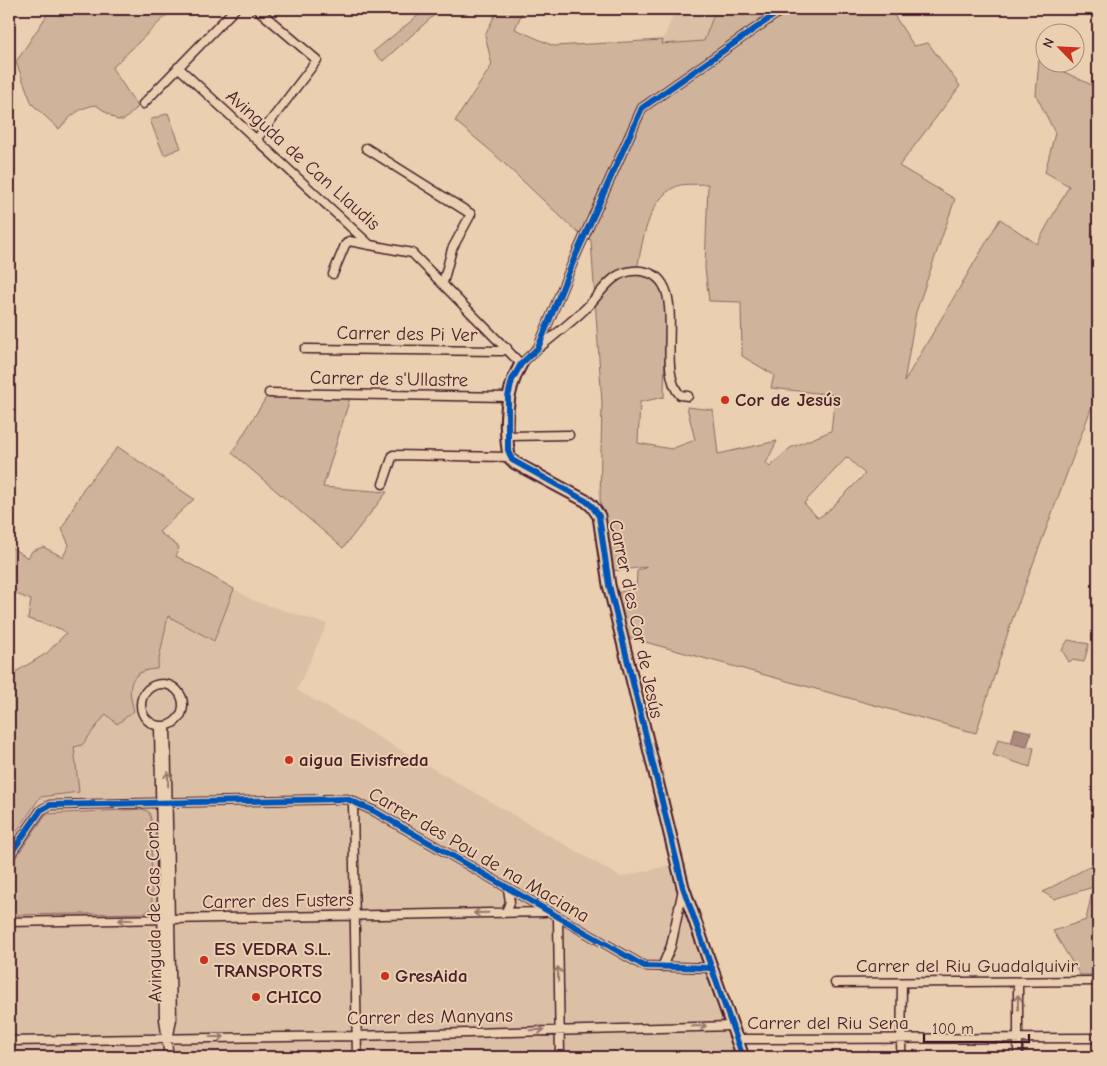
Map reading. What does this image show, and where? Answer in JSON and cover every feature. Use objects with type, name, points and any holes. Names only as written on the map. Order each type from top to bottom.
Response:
[{"type":"street","points":[[143,104],[235,9]]},
{"type":"street","points":[[256,140],[318,60],[257,9]]},
{"type":"street","points":[[538,348],[588,228],[642,108],[779,10]]},
{"type":"street","name":"Avinguda de Can Llaudis","points":[[178,67],[370,245],[412,253],[444,283],[521,364]]},
{"type":"street","points":[[366,148],[471,214],[452,249],[444,283]]},
{"type":"street","points":[[333,274],[344,245],[349,241],[370,245]]},
{"type":"street","points":[[383,484],[393,455],[509,457],[508,396],[512,380],[521,364],[583,311],[613,279],[627,272],[650,273],[662,282],[669,296],[671,381],[680,395],[688,396]]},
{"type":"street","name":"Carrer des Pi Ver","points":[[305,349],[502,351],[507,348]]},
{"type":"street","name":"Carrer de s'Ullastre","points":[[269,393],[508,396]]},
{"type":"street","points":[[508,436],[569,435]]},
{"type":"street","name":"Carrer d'es Cor de Jesús","points":[[509,457],[515,463],[586,501],[599,516],[609,585],[683,888],[743,1057]]},
{"type":"street","points":[[165,684],[176,690],[183,701],[183,708],[178,719],[163,726],[147,719],[142,706],[146,692],[152,687],[165,684]]},
{"type":"street","name":"Avinguda de Cas Corb","points":[[163,726],[166,919],[172,1021],[168,1037],[169,1057]]},
{"type":"street","name":"Carrer des Pou de na Maciana","points":[[9,856],[45,807],[336,799],[353,801],[644,966],[712,968]]},
{"type":"street","points":[[353,801],[357,1057]]},
{"type":"street","points":[[662,967],[670,946],[683,888]]},
{"type":"street","points":[[506,912],[510,902],[508,889]]},
{"type":"street","name":"Carrer des Fusters","points":[[9,922],[547,912]]},
{"type":"street","points":[[558,918],[560,1057]]},
{"type":"street","name":"Carrer del Riu Guadalquivir","points":[[836,983],[1098,981]]},
{"type":"street","points":[[1018,982],[1018,1057]]},
{"type":"street","points":[[901,1057],[902,983]]},
{"type":"street","name":"Carrer des Manyans","points":[[9,1041],[168,1037],[356,1036],[732,1026]]},
{"type":"street","name":"Carrer del Riu Sena","points":[[737,1039],[1098,1038]]},
{"type":"shaded area","points":[[51,9],[173,9],[112,68],[138,107],[124,120],[117,120],[96,105],[80,110],[59,129],[32,104],[16,62]]},
{"type":"shaded area","points":[[426,9],[441,9],[383,61],[373,52]]},
{"type":"shaded area","points":[[498,9],[523,10],[515,29],[554,46],[663,40],[662,44],[704,41],[716,9],[765,9],[769,12],[773,9],[890,9],[914,46],[928,43],[960,86],[899,166],[955,199],[916,312],[904,382],[1000,219],[1037,244],[1069,186],[1045,172],[1055,133],[1036,95],[1038,72],[1064,72],[1098,88],[1098,136],[1096,150],[1098,152],[1098,222],[1092,240],[1098,242],[1098,390],[1011,623],[976,733],[627,637],[616,599],[620,592],[636,589],[637,571],[647,567],[611,571],[600,499],[602,403],[591,240],[577,232],[491,151],[455,121],[492,65],[485,35]],"holes":[[[708,184],[705,268],[709,301],[741,302],[742,356],[774,375],[771,388],[835,395],[831,431],[790,448],[770,467],[766,463],[777,441],[718,454],[713,410],[687,407],[695,440],[671,449],[638,443],[640,402],[664,397],[666,300],[659,284],[652,279],[636,275],[643,238],[652,212],[658,201],[667,192],[680,185]],[[847,457],[865,474],[828,511],[818,518],[804,503]]]},
{"type":"shaded area","points":[[676,9],[716,9],[704,41],[661,44]]},
{"type":"shaded area","points":[[168,113],[181,148],[164,155],[150,120]]},
{"type":"shaded area","points":[[267,396],[350,398],[323,487],[387,492],[343,548],[232,453]]},
{"type":"shaded area","points":[[118,447],[194,499],[159,532],[179,547],[176,556],[234,589],[214,641],[168,616],[157,669],[140,673],[132,682],[131,695],[134,711],[117,724],[106,714],[82,745],[74,747],[79,792],[40,797],[9,843],[9,676],[47,653],[66,633],[61,629],[28,619],[31,600],[9,591],[9,546],[28,558],[32,551],[43,547],[63,557],[69,545],[62,529],[83,489]]},
{"type":"shaded area","points":[[234,589],[254,601],[327,624],[297,690],[621,877],[670,865],[737,1057],[9,1057],[9,843],[74,747],[82,745],[106,714],[129,692],[134,677],[144,669],[164,639],[168,615],[214,642]]},
{"type":"shaded area","points":[[1068,640],[1089,644],[1084,662],[1072,660],[1069,662],[1062,650]]},
{"type":"shaded area","points":[[1015,728],[1031,732],[1027,747],[1011,743]]},
{"type":"shaded area","points":[[998,739],[1034,748],[1030,767],[993,755]]},
{"type":"shaded area","points":[[143,809],[149,812],[151,819],[152,908],[145,913],[9,915],[9,867],[46,814]]},
{"type":"shaded area","points":[[1098,857],[1098,975],[1080,975],[1053,931],[1086,920],[1093,887],[1054,899],[1043,892],[1092,865]]},
{"type":"cycle path","points":[[743,1057],[683,887],[609,585],[599,516],[586,501],[512,460],[508,450],[508,397],[512,380],[521,364],[538,348],[575,257],[642,108],[783,9]]},
{"type":"cycle path","points":[[9,856],[41,810],[50,805],[347,799],[374,811],[644,966],[712,968]]},
{"type":"place","name":"Cor de Jesús","points":[[725,400]]},
{"type":"place","name":"aigua Eivisfreda","points":[[289,760]]},
{"type":"place","name":"ES VEDRA S.L. TRANSPORTS","points":[[204,960]]},
{"type":"place","name":"GresAida","points":[[385,976]]},
{"type":"place","name":"CHICO","points":[[256,997]]}]
